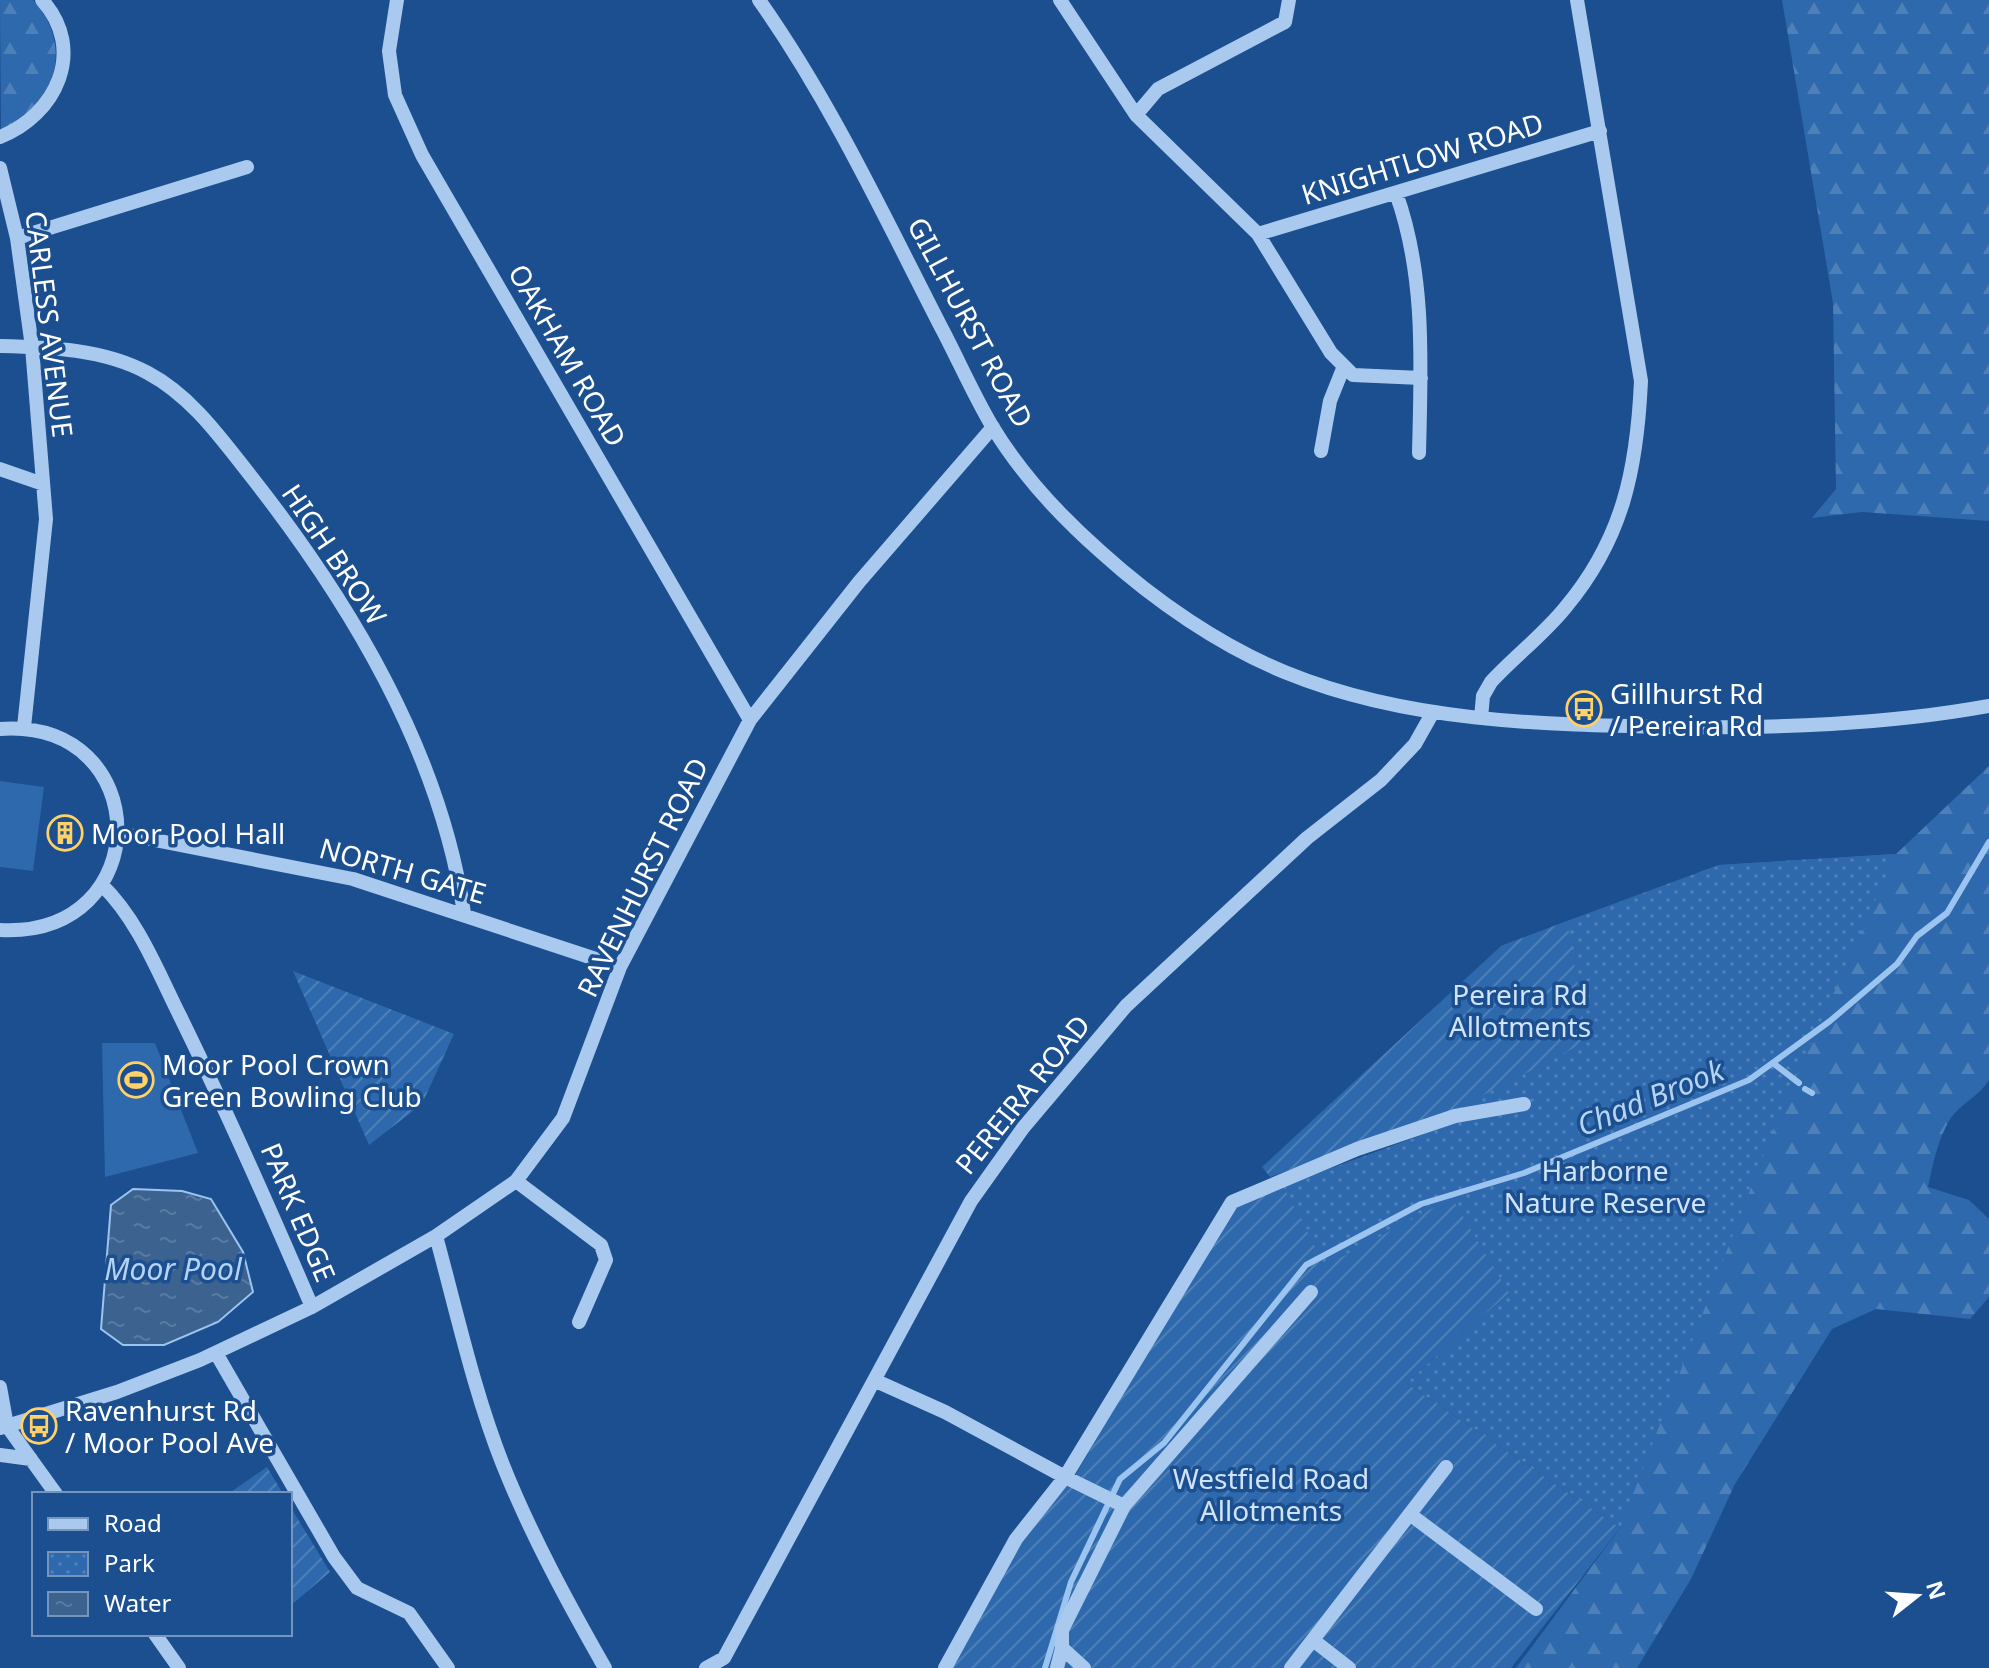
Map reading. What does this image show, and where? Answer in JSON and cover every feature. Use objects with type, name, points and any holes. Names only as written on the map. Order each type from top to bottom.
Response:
[{"type":"street","points":[[0,137],[21,129],[42,111],[57,88],[63,61],[61,33],[42,0]]},
{"type":"street","name":"OAKHAM ROAD","points":[[397,0],[389,51],[395,95],[422,155],[750,720]]},
{"type":"street","name":"GILLHURST ROAD","points":[[759,0],[835,120],[993,427],[1053,509],[1159,599],[1221,639],[1287,673],[1357,695],[1433,712],[1481,718],[1563,724],[1726,727],[1837,724],[1989,706]]},
{"type":"street","points":[[1060,0],[1136,115],[1258,234],[1331,353],[1353,375],[1421,378]]},
{"type":"street","points":[[1136,115],[1158,89],[1285,22],[1289,0]]},
{"type":"street","points":[[1481,718],[1483,696],[1491,682],[1564,609],[1595,566],[1629,489],[1638,437],[1641,381],[1577,0]]},
{"type":"street","name":"KNIGHTLOW ROAD","points":[[1258,234],[1600,131]]},
{"type":"street","points":[[17,238],[247,167]]},
{"type":"street","name":"CARLESS AVENUE","points":[[0,168],[17,238],[32,347],[46,519],[24,727]]},
{"type":"street","points":[[1396,193],[1416,278],[1421,378],[1419,453]]},
{"type":"street","name":"HIGH BROW","points":[[0,346],[111,356],[157,378],[188,402],[260,488],[306,549],[357,629],[406,726],[438,801],[457,866],[464,913]]},
{"type":"street","points":[[1321,451],[1330,401],[1344,366]]},
{"type":"street","name":"RAVENHURST ROAD","points":[[4,1427],[117,1392],[216,1353],[312,1307],[436,1236],[516,1181],[563,1118],[620,967],[750,720],[859,582],[993,427]]},
{"type":"street","points":[[0,469],[43,484]]},
{"type":"street","name":"PEREIRA ROAD","points":[[706,1668],[724,1658],[971,1201],[1023,1128],[1126,1006],[1307,838],[1381,780],[1415,744],[1433,712]]},
{"type":"street","points":[[0,729],[24,727],[54,734],[82,750],[103,774],[115,802],[119,833],[114,861],[102,885],[83,907],[58,923],[30,931],[0,931]]},
{"type":"street","name":"NORTH GATE","points":[[119,833],[353,879],[464,913],[620,967]]},
{"type":"street","name":"PARK EDGE","points":[[102,885],[122,905],[233,1124],[312,1307]]},
{"type":"street","points":[[945,1668],[1016,1539],[1065,1477],[1232,1202],[1399,1134],[1455,1116],[1524,1104]]},
{"type":"street","points":[[516,1181],[601,1245],[606,1260],[579,1322]]},
{"type":"street","points":[[436,1236],[474,1376],[503,1466],[569,1605],[605,1668]]},
{"type":"street","points":[[1057,1668],[1062,1630],[1115,1501],[1311,1292]]},
{"type":"street","points":[[216,1353],[342,1568],[357,1588],[409,1613],[448,1668]]},
{"type":"street","points":[[876,1381],[945,1412],[1115,1501]]},
{"type":"street","points":[[0,1387],[4,1427],[55,1492]]},
{"type":"street","points":[[0,1455],[31,1459]]},
{"type":"street","points":[[1291,1668],[1446,1467]]},
{"type":"street","points":[[1411,1515],[1536,1609]]},
{"type":"street","points":[[156,1636],[179,1668]]},
{"type":"street","points":[[1313,1640],[1349,1668]]},
{"type":"street","points":[[1062,1648],[1084,1668]]},
{"type":"green space","points":[[0,0],[33,0],[46,18],[54,37],[56,55],[46,90],[19,119],[1,130]]},
{"type":"green space","points":[[1782,0],[1989,0],[1989,521],[1862,512],[1812,518],[1836,489],[1833,303]]},
{"type":"green space","points":[[1989,766],[1989,1080],[1957,1110],[1948,1123],[1937,1150],[1928,1187],[1969,1200],[1989,1219],[1989,1297],[1970,1319],[1876,1309],[1832,1329],[1735,1484],[1691,1579],[1637,1668],[1516,1668],[1620,1528],[1625,1457],[1509,1293],[1073,1479],[1283,1186],[1455,1123],[1501,946],[1719,865],[1896,854]]},
{"type":"green space","points":[[0,781],[44,787],[33,871],[0,867]]},
{"type":"green space","name":"Harborne Nature Reserve","points":[[1896,854],[1779,1115],[1620,1528],[1406,1383],[1509,1293],[1452,1199],[1325,1266],[1283,1186],[1455,1123],[1453,1111],[1587,1041],[1567,921],[1719,865]]},
{"type":"green space","name":"Pereira Rd Allotments","points":[[1567,921],[1587,1041],[1453,1111],[1270,1177],[1262,1167],[1501,946]]},
{"type":"green space","points":[[293,971],[454,1034],[422,1104],[369,1145]]},
{"type":"green space","name":"Moor Pool Crown Green Bowling Club","points":[[102,1043],[155,1043],[198,1153],[105,1177]]},
{"type":"green space","name":"Westfield Road Allotments","points":[[1283,1186],[1325,1266],[1452,1198],[1509,1293],[1406,1383],[1620,1528],[1511,1668],[950,1668],[1027,1528],[1073,1479],[1235,1205]]},
{"type":"green space","points":[[267,1467],[282,1492],[231,1492]]},
{"type":"green space","points":[[292,1509],[330,1572],[292,1604]]},
{"type":"water","name":"Moor Pool","points":[[133,1189],[182,1191],[211,1199],[243,1252],[253,1292],[218,1322],[164,1345],[123,1345],[101,1329],[111,1205]]},
{"type":"waterway","name":"Chad Brook","points":[[1045,1668],[1071,1582],[1120,1479],[1164,1443],[1306,1265],[1421,1204],[1524,1173],[1749,1080],[1830,1021],[1897,964],[1917,936],[1947,913],[1989,842]]},
{"type":"waterway","points":[[1773,1063],[1799,1083]]},
{"type":"waterway","points":[[1805,1089],[1812,1093]]},
{"type":"place","name":"Gillhurst Rd / Pereira Rd","points":[[1584,709]]},
{"type":"place","name":"Moor Pool Hall","points":[[65,833]]},
{"type":"place","name":"Moor Pool Crown Green Bowling Club","points":[[136,1080]]},
{"type":"place","name":"Ravenhurst Rd / Moor Pool Ave","points":[[39,1426]]}]
